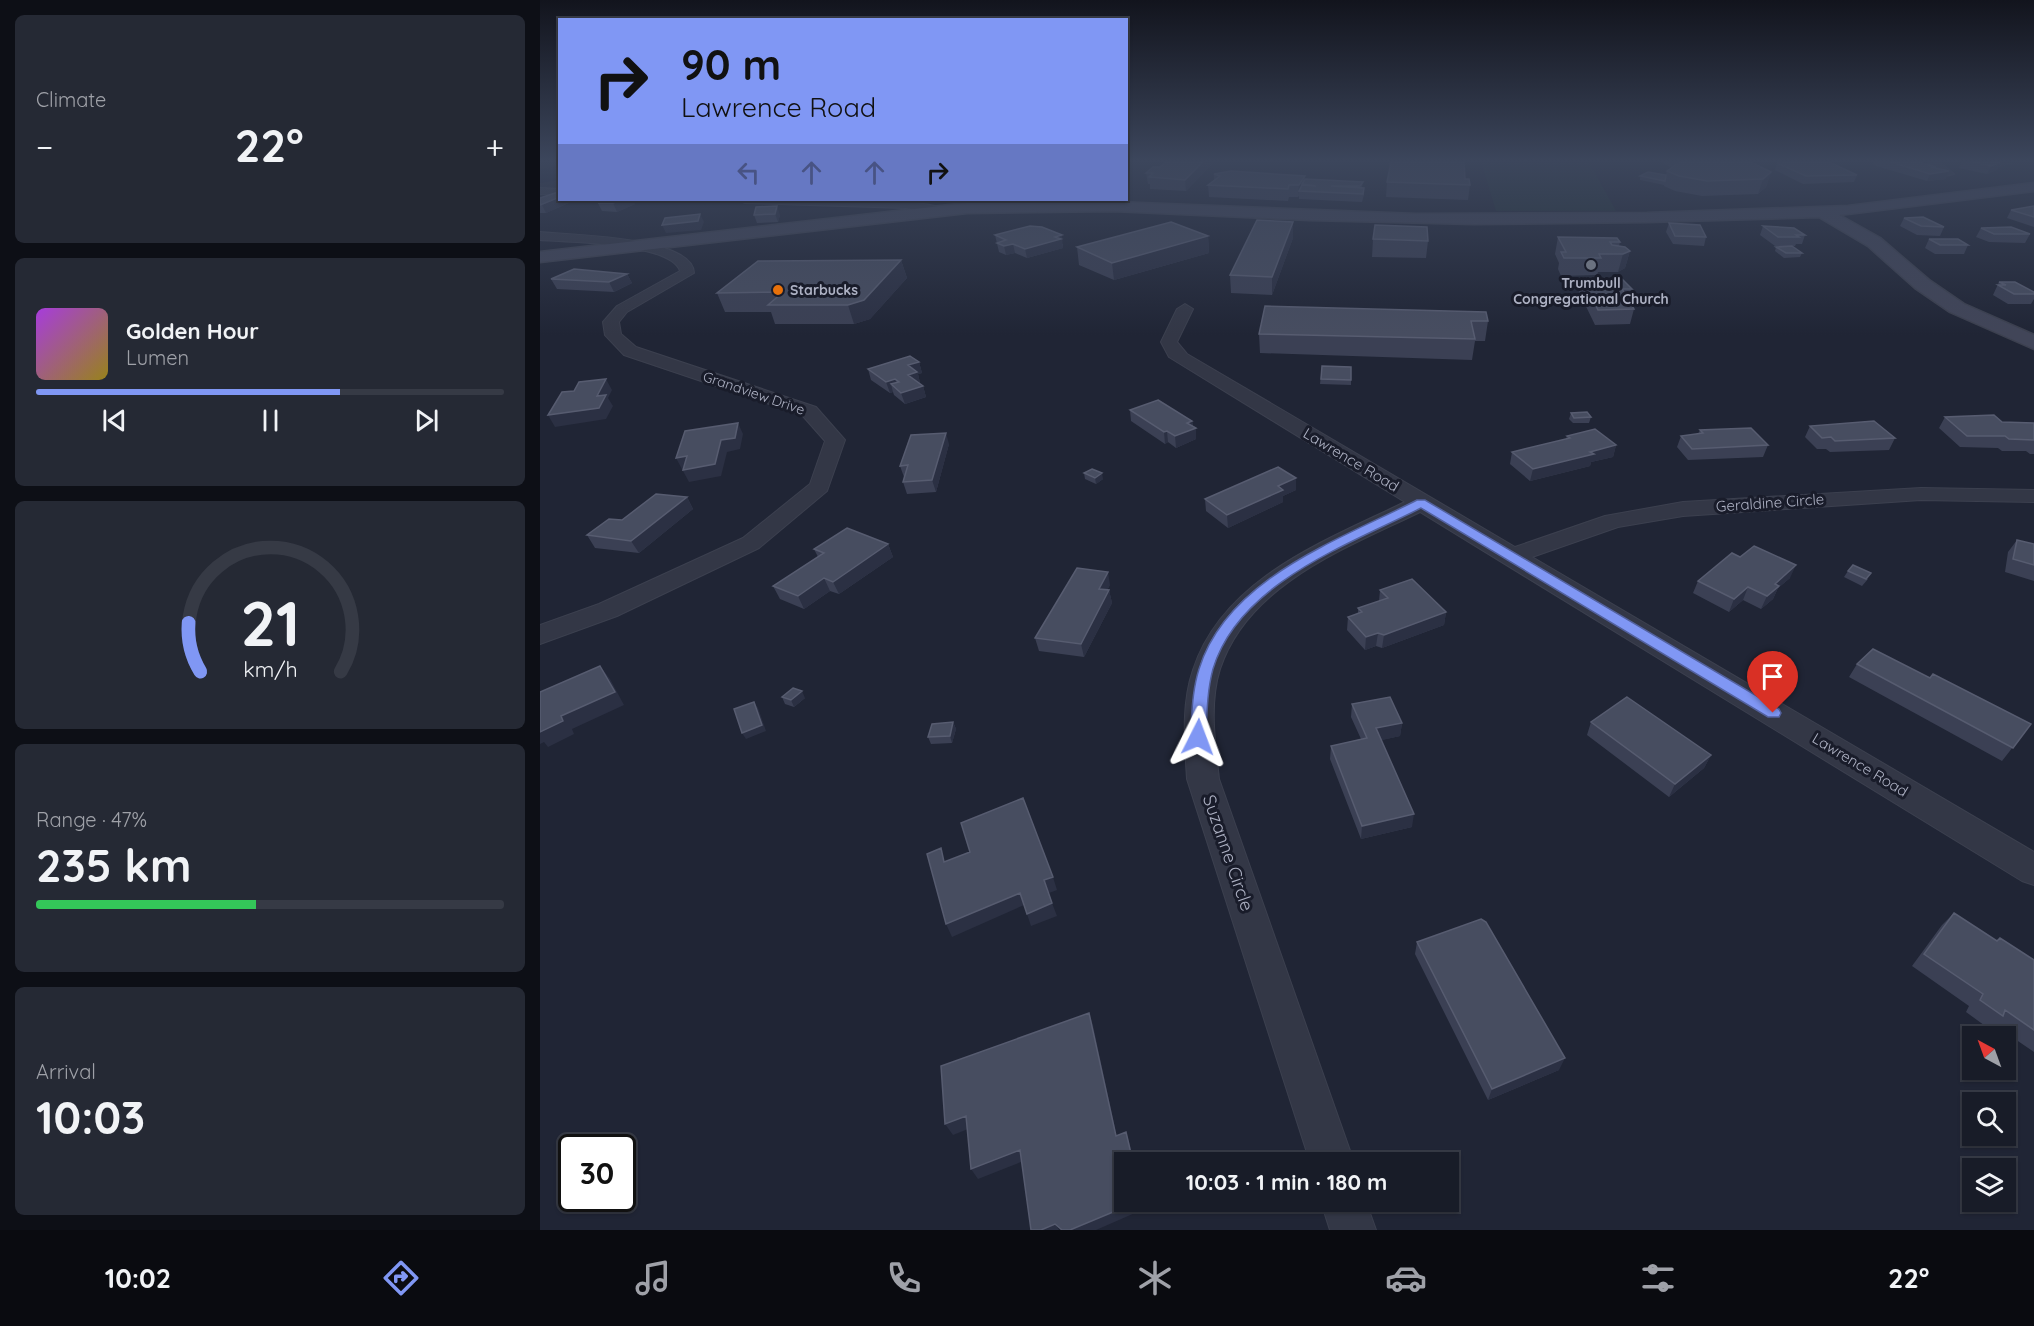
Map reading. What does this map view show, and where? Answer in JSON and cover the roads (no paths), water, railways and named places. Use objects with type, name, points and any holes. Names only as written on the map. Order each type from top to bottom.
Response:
[{"type":"main road","points":[[540,257],[835,219]]},
{"type":"main road","points":[[1835,219],[1874,242],[1922,284],[1957,308],[2034,343]]},
{"type":"street","points":[[540,236],[637,245]]},
{"type":"street","name":"Grandview Drive","points":[[540,635],[608,610],[751,543],[820,487],[835,440],[808,411],[630,351],[613,335],[610,322],[622,309],[687,273],[687,267],[667,251],[637,245]]},
{"type":"street","name":"Lawrence Road","points":[[1185,309],[1170,337],[1169,342],[1175,353],[2034,870]]},
{"type":"street","name":"Geraldine Circle","points":[[1513,556],[1613,521],[1683,509],[1922,494],[2034,496]]},
{"type":"street","name":"Suzanne Circle","points":[[1329,1152],[1203,779],[1198,751],[1201,691],[1206,667],[1225,628],[1240,609],[1262,589],[1322,552],[1421,503]]},
{"type":"street","points":[[1347,1212],[1353,1230]]},
{"type":"place","name":"Trumbull Congregational Church","points":[[1591,265]]},
{"type":"place","name":"Starbucks","points":[[778,290]]}]
